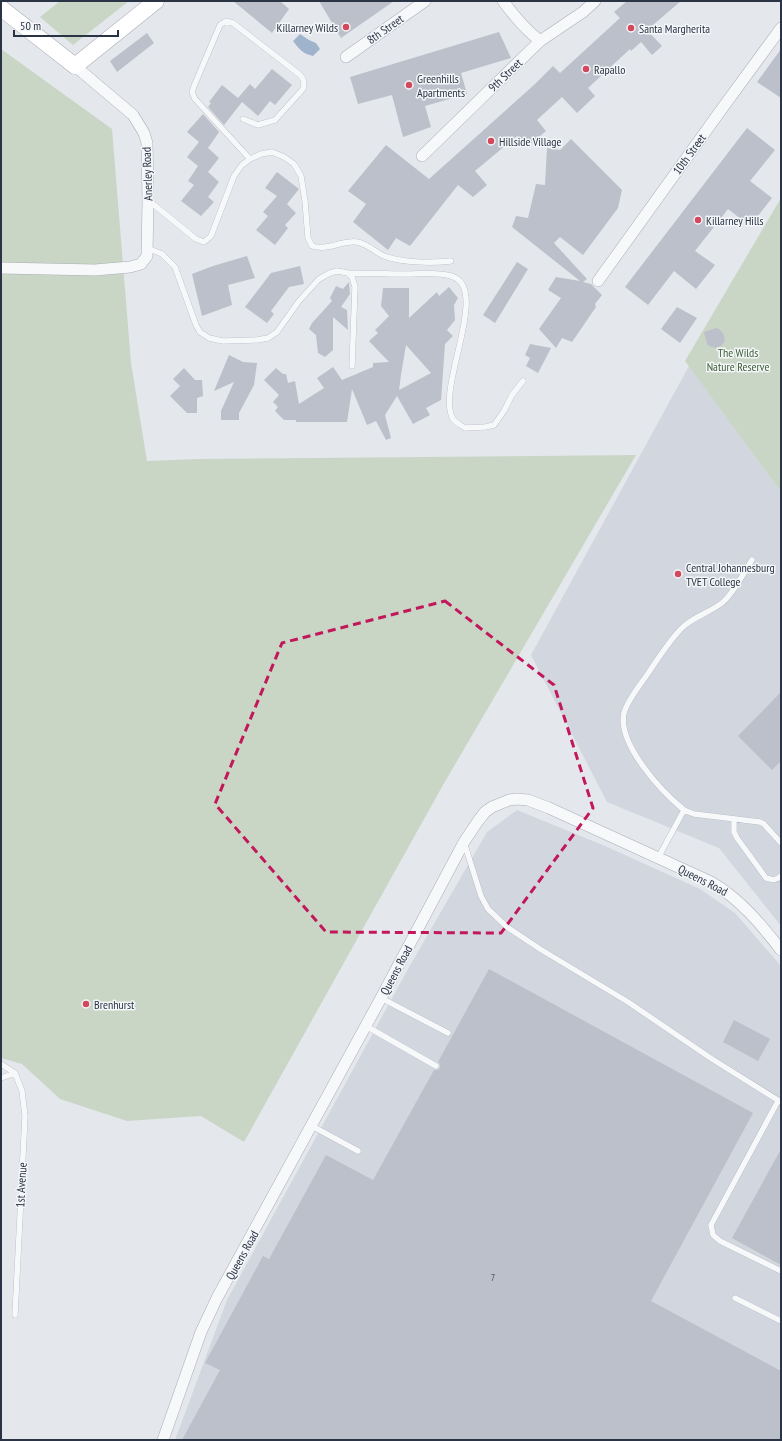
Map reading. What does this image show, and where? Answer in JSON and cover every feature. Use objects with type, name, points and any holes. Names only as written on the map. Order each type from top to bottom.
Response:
[{"type":"street","points":[[75,66],[156,1]]},
{"type":"street","name":"8th Street","points":[[346,57],[425,1]]},
{"type":"street","points":[[503,1],[526,29],[540,41]]},
{"type":"street","name":"9th Street","points":[[422,156],[540,41],[583,12],[596,1]]},
{"type":"street","name":"Anerley Road","points":[[1,8],[134,115],[147,143],[148,200],[147,256],[141,264],[130,267],[95,270],[1,268]]},
{"type":"street","name":"10th Street","points":[[598,281],[781,28]]},
{"type":"street","name":"Queens Road","points":[[162,1440],[201,1332],[214,1305],[464,842],[485,812],[502,803],[517,799],[528,800],[711,882],[730,894],[754,917],[781,950]]},
{"type":"lane","points":[[243,118],[258,125],[275,120],[303,89],[305,83],[304,78],[299,74],[233,23],[226,21],[220,26],[192,92],[195,99],[250,159]]},
{"type":"lane","points":[[148,200],[196,239],[204,242],[211,236],[234,176],[242,165],[261,154],[272,152],[284,157],[294,164],[299,170],[305,201],[308,238],[312,246],[324,248],[359,242],[393,259],[404,261],[451,261]]},
{"type":"lane","points":[[147,248],[162,254],[175,267],[200,332],[209,338],[223,341],[257,340],[268,338],[277,332],[299,300],[319,279],[337,271],[348,273],[436,274],[453,276],[462,282],[466,292],[467,304],[449,399],[450,411],[453,419],[465,428],[494,425],[504,411],[512,395],[523,381]]},
{"type":"lane","points":[[348,273],[352,277],[355,287],[352,366]]},
{"type":"lane","points":[[752,560],[724,601],[685,625],[670,642],[630,701],[624,713],[625,734],[633,753],[671,800],[684,810],[694,814],[764,824],[781,843]]},
{"type":"lane","points":[[658,858],[684,810]]},
{"type":"lane","points":[[734,819],[734,832],[737,838],[766,878],[772,880],[781,876]]},
{"type":"lane","points":[[464,842],[481,896],[488,909],[507,927],[540,949],[628,1002],[712,1059],[780,1102],[711,1225],[714,1235],[720,1241],[781,1271]]},
{"type":"lane","points":[[381,998],[448,1033]]},
{"type":"lane","points":[[366,1026],[436,1066]]},
{"type":"lane","points":[[1,1064],[15,1073]]},
{"type":"lane","points":[[1,1078],[15,1073]]},
{"type":"lane","name":"1st Avenue","points":[[15,1073],[22,1091],[25,1116],[15,1315]]},
{"type":"lane","points":[[312,1126],[358,1151]]},
{"type":"lane","points":[[735,1298],[781,1321]]},
{"type":"highlighted area","points":[[445,601],[554,685],[593,808],[501,933],[326,932],[215,804],[282,643]]},
{"type":"shaded area","name":"Central Johannesburg TVET College","points":[[689,366],[781,492],[781,926],[719,848],[607,802],[531,655]]},
{"type":"shaded area","points":[[517,810],[605,846],[700,889],[735,913],[781,966],[781,1440],[175,1440],[227,1300],[408,969],[487,832]]},
{"type":"green space","points":[[60,1],[129,1],[73,45],[40,17]]},
{"type":"green space","points":[[1,49],[112,129],[131,363],[147,461],[198,459],[636,455],[443,785],[244,1142],[201,1116],[127,1121],[60,1099],[22,1064],[1,1058]]},
{"type":"green space","name":"The Wilds Nature Reserve","points":[[781,198],[781,492],[685,361]]},
{"type":"water","points":[[300,34],[316,43],[320,49],[313,56],[302,51],[293,41]]},
{"type":"building","name":"Killarney Wilds","points":[[233,1],[280,1],[289,9],[272,33]]},
{"type":"building","name":"Killarney Wilds","points":[[319,1],[394,1],[341,38]]},
{"type":"building","points":[[627,1],[681,1],[647,30],[662,46],[652,55],[641,42],[631,51],[630,49],[588,88],[595,96],[577,113],[562,97],[537,120],[546,131],[527,147],[517,136],[475,171],[487,185],[473,197],[458,185],[410,246],[396,238],[388,250],[353,222],[366,204],[348,191],[386,145],[429,179],[553,66],[560,73],[620,18],[614,12]]},
{"type":"building","name":"Greenhills Apartments","points":[[499,32],[511,58],[461,73],[467,94],[425,106],[431,127],[403,137],[392,95],[358,104],[350,77]]},
{"type":"building","points":[[147,33],[154,43],[117,72],[110,61]]},
{"type":"building","points":[[781,49],[781,98],[757,82]]},
{"type":"building","points":[[272,69],[292,85],[275,105],[270,101],[258,116],[242,102],[224,125],[208,107],[211,103],[209,102],[222,85],[238,98],[250,84],[255,89]]},
{"type":"building","points":[[203,114],[219,132],[208,148],[219,158],[208,172],[219,182],[208,197],[214,202],[201,216],[181,201],[194,185],[188,181],[198,166],[187,157],[199,142],[187,132]]},
{"type":"building","name":"Killarney Hills","points":[[747,128],[775,150],[750,181],[772,198],[750,226],[728,209],[695,251],[715,265],[696,289],[674,271],[648,305],[625,287]]},
{"type":"building","points":[[571,139],[622,190],[618,208],[583,255],[560,237],[554,243],[587,279],[583,282],[591,284],[602,295],[595,304],[596,307],[572,342],[562,338],[556,348],[539,329],[561,298],[548,290],[556,277],[580,281],[512,227],[516,216],[528,218],[536,184],[545,185],[547,148],[560,150]]},
{"type":"building","points":[[277,172],[299,189],[287,204],[296,213],[285,225],[288,228],[275,245],[256,230],[268,216],[263,212],[277,196],[265,188]]},
{"type":"building","points":[[247,256],[255,278],[228,285],[232,305],[202,316],[192,274]]},
{"type":"building","points":[[517,262],[528,269],[495,323],[483,315]]},
{"type":"building","points":[[300,266],[304,284],[289,287],[271,311],[274,314],[267,323],[245,307],[271,273]]},
{"type":"building","points":[[349,282],[350,294],[341,307],[347,310],[348,330],[333,317],[333,350],[325,357],[318,353],[316,335],[309,329],[312,323],[332,301],[330,298],[336,286],[343,289]]},
{"type":"building","points":[[449,287],[458,298],[454,305],[455,320],[447,330],[453,336],[445,344],[441,400],[426,408],[430,415],[413,424],[397,396],[385,415],[391,438],[386,440],[376,421],[367,425],[352,389],[347,422],[296,422],[296,420],[284,420],[275,411],[278,407],[273,402],[279,395],[264,380],[276,368],[283,374],[286,374],[288,383],[295,381],[299,404],[324,388],[317,378],[333,367],[342,380],[373,367],[373,363],[389,362],[369,341],[378,333],[375,330],[389,316],[381,306],[383,288],[409,288],[409,318],[437,292],[439,296]],"holes":[[[406,345],[431,373],[399,390]]]},
{"type":"building","points":[[677,307],[697,318],[680,343],[661,329]]},
{"type":"building","points":[[716,328],[723,333],[725,341],[721,346],[715,348],[707,344],[704,332]]},
{"type":"building","points":[[530,344],[551,348],[538,373],[526,366],[530,358],[525,355]]},
{"type":"building","points":[[229,355],[243,362],[257,363],[254,385],[239,413],[239,420],[221,420],[221,411],[234,382],[214,391]]},
{"type":"building","points":[[184,368],[195,380],[202,380],[203,396],[197,398],[197,413],[187,413],[170,396],[180,386],[173,379]]},
{"type":"building","points":[[781,692],[781,761],[772,770],[738,736]]},
{"type":"building","points":[[489,969],[753,1113],[651,1301],[781,1371],[781,1440],[182,1440],[220,1370],[205,1363],[263,1256],[269,1259],[326,1155],[373,1180],[434,1070],[438,1070],[440,1068],[440,1064],[438,1062]]},
{"type":"building","points":[[734,1020],[770,1039],[758,1061],[723,1042]]},
{"type":"building","points":[[781,1149],[781,1265],[732,1238]]},
{"type":"place","name":"Killarney Wilds","points":[[346,27]]},
{"type":"place","name":"Santa Margherita","points":[[631,28]]},
{"type":"place","name":"Rapallo","points":[[586,69]]},
{"type":"place","name":"Greenhills Apartments","points":[[409,85]]},
{"type":"place","name":"Hillside Village","points":[[491,141]]},
{"type":"place","name":"Killarney Hills","points":[[698,220]]},
{"type":"place","name":"Central Johannesburg TVET College","points":[[678,574]]},
{"type":"place","name":"Brenhurst","points":[[86,1004]]}]
